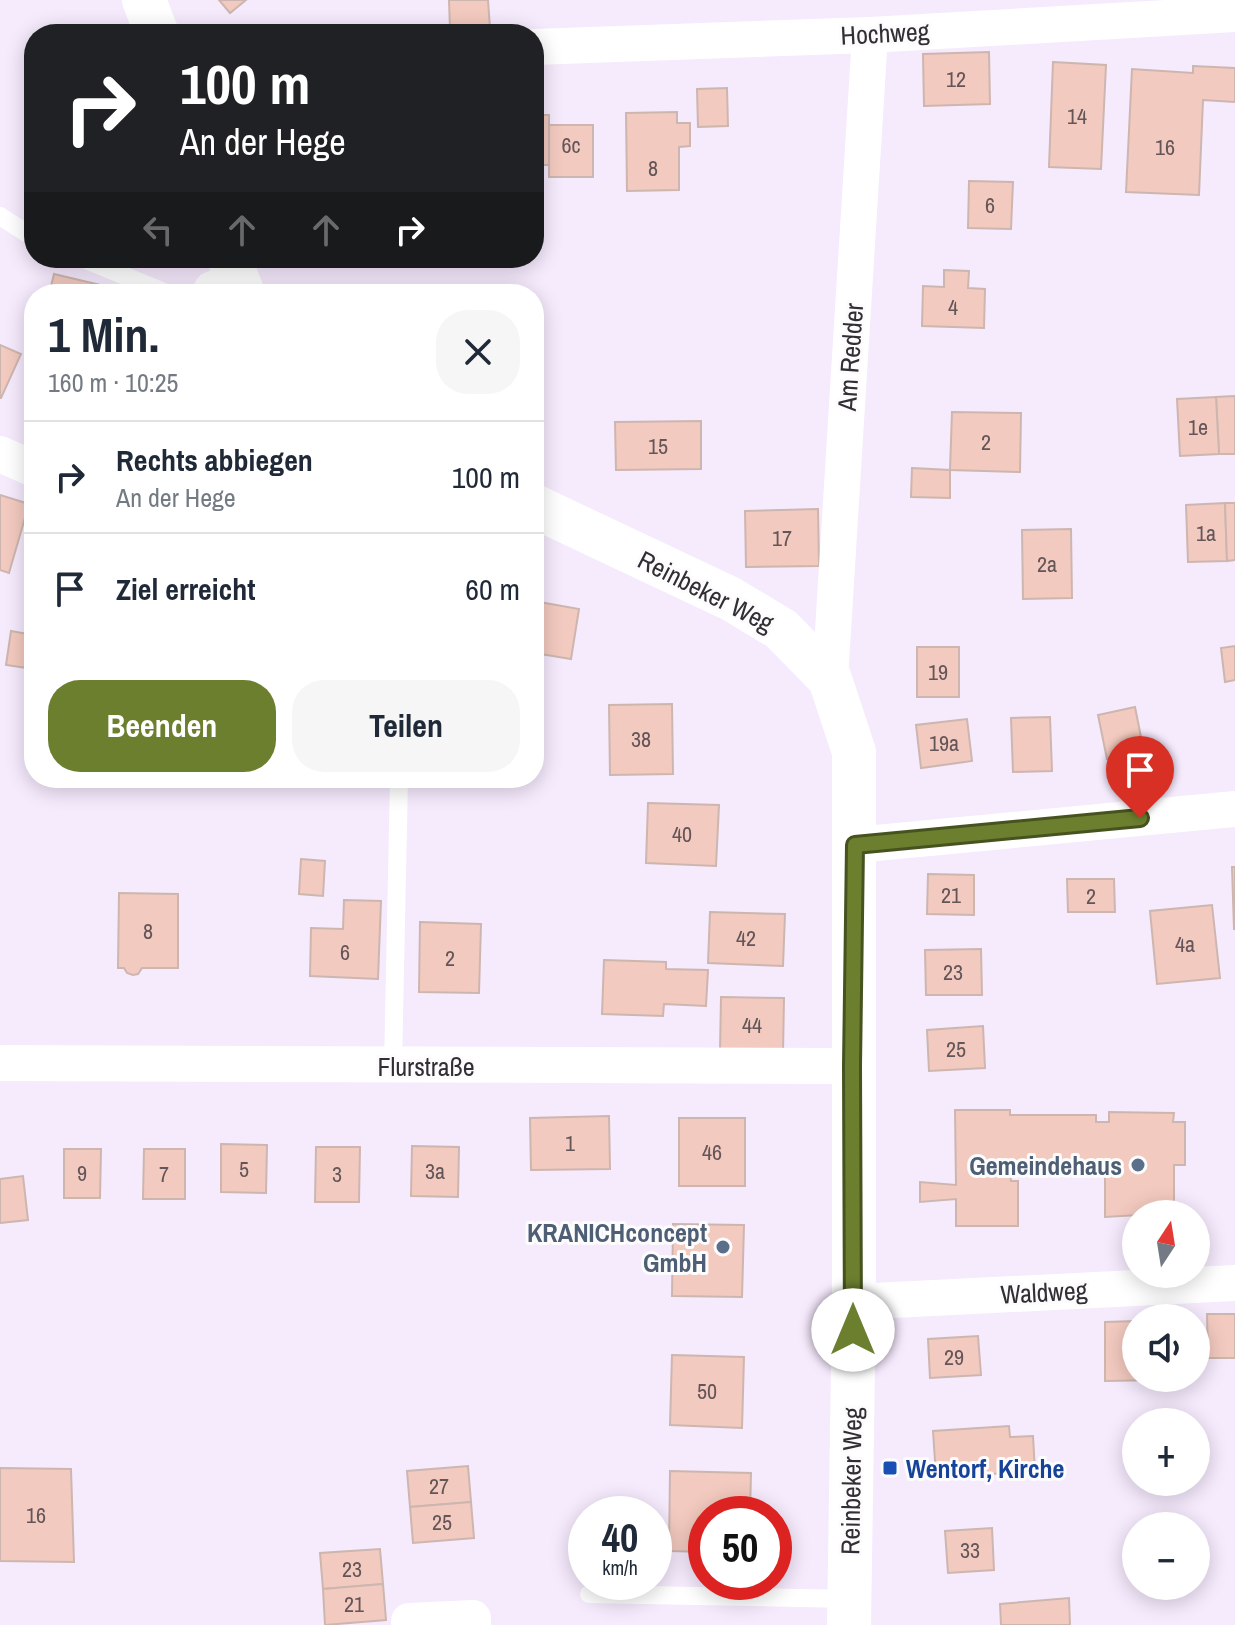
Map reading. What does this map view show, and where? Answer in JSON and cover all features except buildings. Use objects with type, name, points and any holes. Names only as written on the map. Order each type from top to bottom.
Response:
[{"type":"main road","points":[[144,0],[153,24]]},
{"type":"main road","name":"Reinbeker Weg","points":[[544,511],[731,599],[781,629],[830,679],[854,752],[854,1302],[850,1612]]},
{"type":"street","name":"Hochweg","points":[[544,47],[870,35],[1235,14]]},
{"type":"street","name":"Am Redder","points":[[830,679],[870,35]]},
{"type":"street","points":[[0,454],[24,465]]},
{"type":"street","points":[[855,845],[1235,809]]},
{"type":"street","name":"Flurstraße","points":[[0,1063],[852,1066]]},
{"type":"street","name":"Waldweg","points":[[854,1302],[1235,1283]]},
{"type":"street","points":[[409,1625],[409,1621],[473,1618],[473,1625]]},
{"type":"lane","points":[[0,216],[24,232]]},
{"type":"lane","points":[[105,268],[145,284]]},
{"type":"lane","points":[[393,1066],[399,788]]},
{"type":"lane","points":[[672,1600],[850,1612]]},
{"type":"place","name":"Gemeindehaus","points":[[1138,1165]]},
{"type":"place","name":"KRANICHconcept GmbH","points":[[723,1247]]},
{"type":"place","name":"Wentorf, Kirche","points":[[890,1468]]},
{"type":"route","points":[[853,1330],[855,845],[1140,818]]}]
